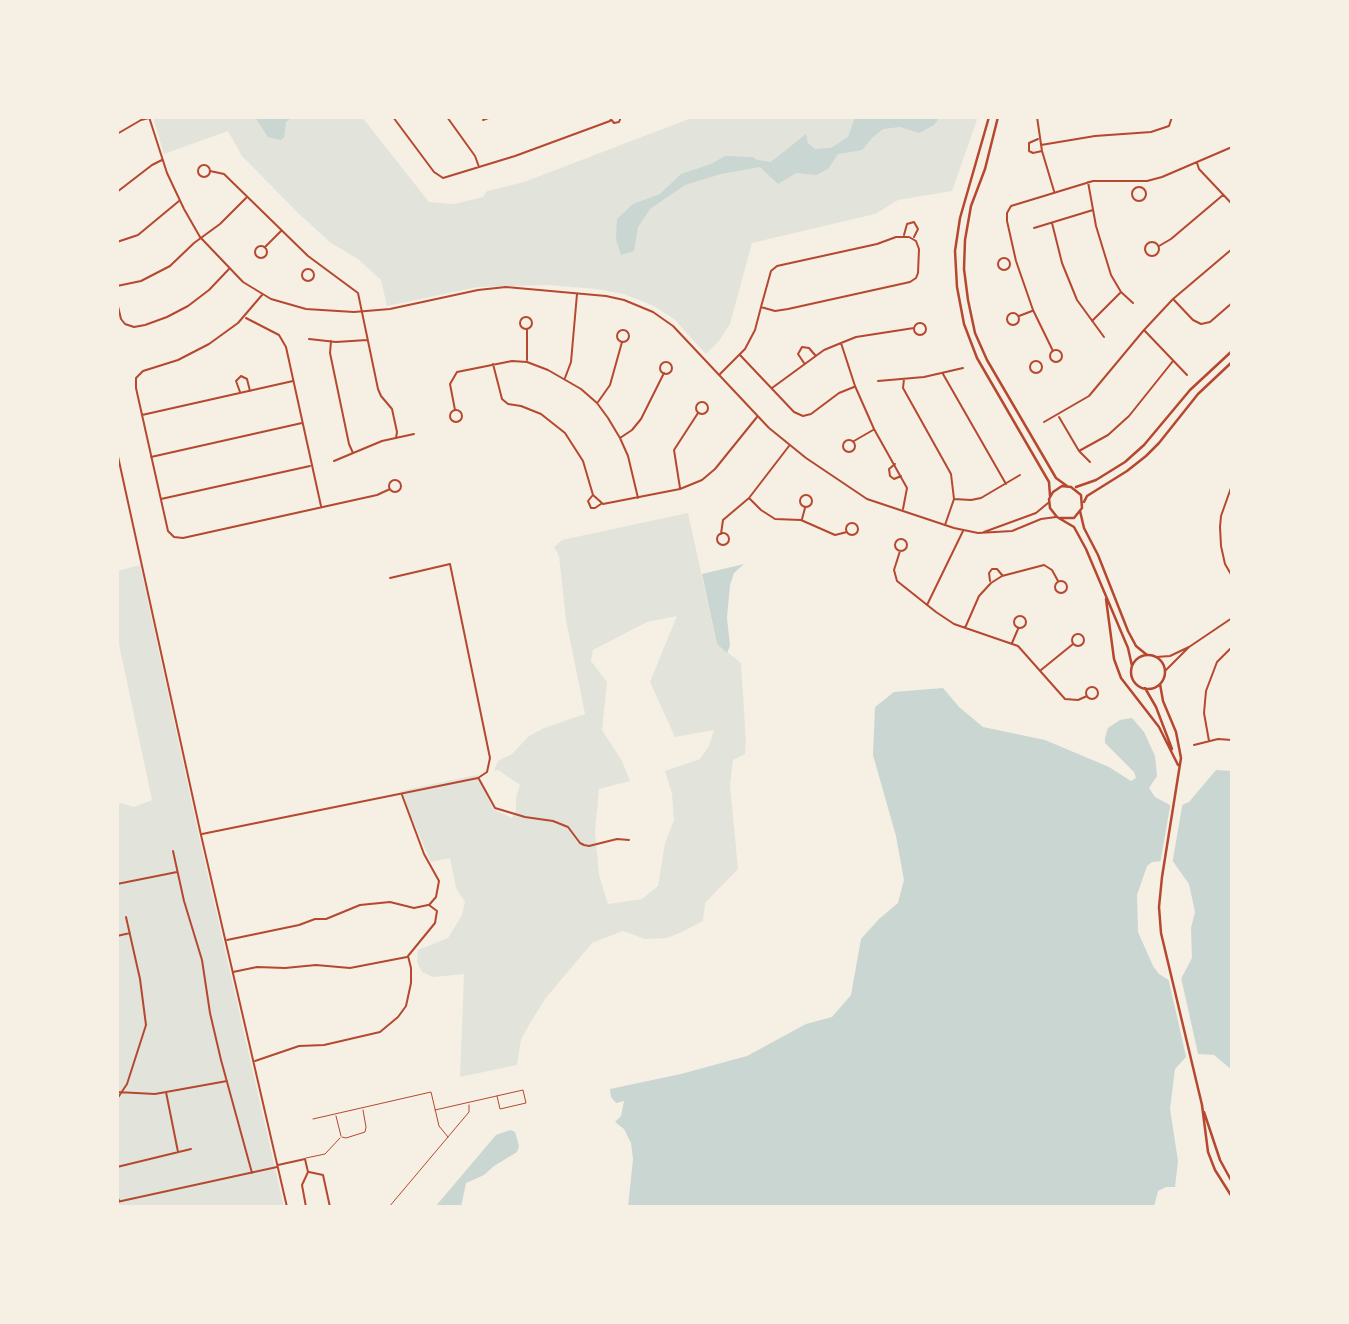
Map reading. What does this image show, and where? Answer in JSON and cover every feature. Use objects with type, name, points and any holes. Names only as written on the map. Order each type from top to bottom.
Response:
[{"type":"main road","points":[[989,117],[960,218],[955,251],[957,287],[964,324],[977,358],[1049,482],[1052,513],[1069,522],[1079,535],[1128,648],[1132,679],[1145,688],[1155,688],[1160,684],[1165,671],[1163,664],[1136,646],[1084,528],[1080,511]]},
{"type":"main road","points":[[998,117],[985,169],[971,206],[965,240],[964,269],[975,333],[987,360],[1056,478],[1081,495],[1082,505]]},
{"type":"main road","points":[[1074,488],[1096,480],[1125,462],[1144,445],[1190,390],[1232,351]]},
{"type":"main road","points":[[1058,518],[1074,518],[1087,496],[1146,456],[1198,394],[1232,362]]},
{"type":"main road","points":[[1050,496],[1057,488],[1067,486]]},
{"type":"main road","points":[[1105,594],[1114,659],[1121,678],[1158,727],[1175,756]]},
{"type":"main road","points":[[1132,666],[1135,660],[1147,655]]},
{"type":"main road","points":[[1160,684],[1163,701],[1176,732],[1181,758],[1162,877],[1159,907],[1161,933],[1202,1105],[1220,1160],[1232,1182]]},
{"type":"main road","points":[[1145,688],[1156,707],[1180,769]]},
{"type":"main road","points":[[1202,1105],[1208,1152],[1215,1170],[1232,1197]]},
{"type":"street","points":[[117,134],[149,117],[180,201],[201,237],[229,269],[262,294],[286,305],[306,309],[362,312],[492,288],[578,293],[624,300],[653,312],[681,333],[757,417],[789,446],[867,499],[963,531],[978,533],[1012,531],[1041,519],[1058,518]]},
{"type":"street","points":[[393,117],[438,176],[443,178],[480,168],[609,119],[618,123],[621,117]]},
{"type":"street","points":[[447,117],[475,156],[480,168]]},
{"type":"street","points":[[483,120],[491,117]]},
{"type":"street","points":[[1037,117],[1039,139],[1054,192]]},
{"type":"street","points":[[1041,145],[1095,136],[1152,132],[1169,126],[1172,117]]},
{"type":"street","points":[[1039,139],[1029,143],[1029,151],[1042,151]]},
{"type":"street","points":[[1053,351],[1033,310],[1016,261],[1007,221],[1008,210],[1013,204],[1088,182],[1139,181],[1162,177],[1232,147]]},
{"type":"street","points":[[117,192],[147,168],[163,160]]},
{"type":"street","points":[[1197,163],[1199,169],[1232,204]]},
{"type":"street","points":[[210,171],[224,174],[281,231],[318,263],[356,290],[360,296],[379,393],[393,413],[396,438]]},
{"type":"street","points":[[1139,181],[1139,187],[1132,193],[1139,201],[1145,199],[1146,195],[1145,190],[1139,187]]},
{"type":"street","points":[[1088,182],[1096,226],[1111,275],[1121,292],[1133,303]]},
{"type":"street","points":[[1159,246],[1223,195]]},
{"type":"street","points":[[117,286],[141,281],[161,271],[224,220],[246,197]]},
{"type":"street","points":[[117,242],[138,235],[180,201]]},
{"type":"street","points":[[1034,228],[1093,210]]},
{"type":"street","points":[[904,236],[907,224],[914,222],[918,229],[913,238]]},
{"type":"street","points":[[1052,223],[1062,263],[1077,300],[1104,337]]},
{"type":"street","points":[[265,247],[281,231]]},
{"type":"street","points":[[719,375],[740,355],[755,330],[761,307],[771,271],[777,266],[904,236],[913,238],[919,249],[918,273],[910,282],[788,309],[775,311],[761,307]]},
{"type":"street","points":[[1044,422],[1090,396],[1173,299],[1232,249]]},
{"type":"street","points":[[1010,263],[1016,261]]},
{"type":"street","points":[[312,271],[318,263]]},
{"type":"street","points":[[117,302],[125,324],[134,327],[145,325],[188,306],[209,290],[229,269]]},
{"type":"street","points":[[1091,322],[1121,292]]},
{"type":"street","points":[[565,378],[571,362],[578,293]]},
{"type":"street","points":[[262,294],[244,316],[219,338],[199,350],[140,373],[136,385],[168,531],[174,537],[180,538],[377,495],[390,489]]},
{"type":"street","points":[[1173,299],[1200,324],[1210,322],[1232,303]]},
{"type":"street","points":[[1019,316],[1033,310]]},
{"type":"street","points":[[244,316],[256,325],[274,332],[286,347],[321,508]]},
{"type":"street","points":[[772,387],[804,363],[841,343],[856,337],[914,328]]},
{"type":"street","points":[[527,329],[527,362]]},
{"type":"street","points":[[1144,330],[1187,374]]},
{"type":"street","points":[[309,340],[368,340]]},
{"type":"street","points":[[331,341],[330,353],[353,453]]},
{"type":"street","points":[[597,403],[610,385],[622,342]]},
{"type":"street","points":[[841,343],[855,386],[874,429],[907,488],[903,510]]},
{"type":"street","points":[[804,363],[798,354],[802,347],[809,348],[816,356]]},
{"type":"street","points":[[740,355],[794,412],[803,416],[855,386]]},
{"type":"street","points":[[1079,451],[1108,435],[1129,416],[1173,361]]},
{"type":"street","points":[[455,410],[450,387],[453,376],[460,371],[493,364],[527,362],[565,378],[597,403],[621,438],[638,498]]},
{"type":"street","points":[[493,364],[504,401],[541,414],[569,439],[586,468],[593,495],[602,503],[610,504],[696,483],[711,473],[757,417]]},
{"type":"street","points":[[878,381],[943,374],[963,368]]},
{"type":"street","points":[[621,438],[641,419],[664,373]]},
{"type":"street","points":[[943,374],[1006,484]]},
{"type":"street","points":[[240,393],[236,381],[241,376],[247,379],[250,391]]},
{"type":"street","points":[[904,379],[903,388],[951,474],[954,499],[945,525]]},
{"type":"street","points":[[142,415],[294,381]]},
{"type":"street","points":[[680,489],[674,450],[698,413]]},
{"type":"street","points":[[1058,415],[1079,451],[1090,462]]},
{"type":"street","points":[[151,457],[303,423]]},
{"type":"street","points":[[854,441],[874,429]]},
{"type":"street","points":[[334,461],[414,434]]},
{"type":"street","points":[[721,534],[723,520],[749,498],[789,446]]},
{"type":"street","points":[[117,452],[201,835],[287,1207]]},
{"type":"street","points":[[895,464],[889,469],[890,476],[894,479],[902,476]]},
{"type":"street","points":[[160,499],[312,465]]},
{"type":"street","points":[[954,499],[976,500],[1020,475]]},
{"type":"street","points":[[1232,485],[1223,506],[1220,527],[1225,564],[1232,576]]},
{"type":"street","points":[[593,495],[588,501],[591,508],[595,509],[602,503]]},
{"type":"street","points":[[749,498],[768,516],[781,520],[802,520],[835,536],[847,532]]},
{"type":"street","points":[[978,533],[1027,517],[1042,510],[1049,502]]},
{"type":"street","points":[[802,520],[805,507]]},
{"type":"street","points":[[927,605],[963,531]]},
{"type":"street","points":[[900,551],[894,570],[897,581],[945,619],[1022,648],[1065,699],[1074,701],[1087,696]]},
{"type":"street","points":[[201,835],[478,778],[487,772],[490,758],[450,564],[390,578]]},
{"type":"street","points":[[965,628],[979,596],[991,583],[1003,576],[1044,565],[1052,570],[1058,581]]},
{"type":"street","points":[[991,583],[989,573],[992,569],[997,569],[1003,576]]},
{"type":"street","points":[[1156,657],[1170,656],[1189,647],[1232,618]]},
{"type":"street","points":[[1012,643],[1018,628]]},
{"type":"street","points":[[1040,671],[1073,644]]},
{"type":"street","points":[[1165,671],[1189,647]]},
{"type":"street","points":[[1209,741],[1204,713],[1206,691],[1217,662],[1232,647]]},
{"type":"street","points":[[1194,745],[1232,740]]},
{"type":"street","points":[[478,778],[495,808],[568,827],[584,845],[617,839],[629,840]]},
{"type":"street","points":[[225,941],[315,919],[326,919],[360,905],[390,902],[414,908],[429,905],[436,897],[439,881],[424,854],[401,794]]},
{"type":"street","points":[[173,850],[202,960],[210,1013],[252,1173]]},
{"type":"street","points":[[117,884],[178,872]]},
{"type":"street","points":[[232,972],[257,967],[356,967],[408,956],[435,923],[438,914],[429,905]]},
{"type":"street","points":[[117,1099],[118,1092],[127,1084],[146,1025],[140,979],[126,917]]},
{"type":"street","points":[[117,936],[130,933]]},
{"type":"street","points":[[253,1062],[291,1048],[324,1045],[384,1029],[406,1006],[411,978],[408,956]]},
{"type":"street","points":[[118,1092],[143,1095],[228,1080]]},
{"type":"street","points":[[166,1092],[179,1153]]},
{"type":"street","points":[[117,1167],[191,1150]]},
{"type":"street","points":[[117,1195],[118,1202],[305,1159],[308,1172],[302,1185],[306,1207]]},
{"type":"street","points":[[308,1172],[323,1175],[330,1207]]},
{"type":"lane","points":[[435,1110],[468,1102],[523,1090],[526,1103],[500,1109],[496,1096]]},
{"type":"lane","points":[[313,1119],[431,1092],[441,1130],[448,1137]]},
{"type":"lane","points":[[389,1207],[469,1112],[468,1102]]},
{"type":"lane","points":[[342,1136],[346,1138],[365,1132],[362,1108]]},
{"type":"lane","points":[[335,1114],[342,1136]]},
{"type":"lane","points":[[305,1159],[325,1154],[342,1136]]},
{"type":"shaded area","points":[[153,117],[362,117],[429,202],[454,204],[483,197],[487,191],[524,182],[694,117],[978,117],[952,191],[898,200],[875,214],[752,243],[730,324],[706,354],[674,319],[654,306],[624,294],[596,289],[548,285],[478,287],[387,306],[381,280],[358,259],[331,243],[299,214],[242,156],[228,131],[164,154]]},
{"type":"shaded area","points":[[255,117],[292,117],[286,122],[284,138],[280,140],[268,137]]},
{"type":"shaded area","points":[[855,117],[940,117],[934,125],[919,133],[900,127],[883,129],[862,150],[838,154],[828,169],[816,175],[796,173],[778,184],[760,167],[721,174],[685,185],[650,209],[638,227],[634,251],[621,255],[616,239],[617,219],[633,204],[660,194],[681,174],[711,164],[725,156],[753,157],[771,162],[806,134],[808,143],[815,149],[831,148],[848,137]]},
{"type":"shaded area","points":[[688,513],[717,644],[741,663],[745,754],[733,760],[730,785],[738,869],[705,903],[703,921],[682,932],[667,938],[645,939],[623,931],[592,943],[545,999],[530,1023],[521,1040],[517,1065],[460,1077],[464,974],[433,977],[422,972],[417,962],[418,950],[448,938],[462,915],[465,902],[456,888],[450,858],[431,862],[400,791],[477,775],[493,809],[512,818],[516,811],[516,797],[520,785],[498,770],[494,771],[498,761],[512,754],[529,736],[585,714],[566,620],[559,556],[554,547],[562,540]],"holes":[[[677,616],[650,682],[675,737],[714,730],[709,746],[700,759],[665,771],[672,794],[674,820],[665,843],[658,886],[642,899],[608,904],[599,875],[595,832],[599,789],[630,781],[622,761],[602,730],[607,682],[591,661],[593,650],[647,622]]]},
{"type":"shaded area","points":[[744,564],[734,573],[730,585],[727,618],[730,646],[727,653],[717,644],[702,574]]},
{"type":"shaded area","points":[[140,565],[284,1207],[117,1207],[117,805],[120,803],[134,807],[152,800],[117,635],[117,571]]},
{"type":"shaded area","points":[[943,688],[959,707],[983,727],[1045,740],[1109,767],[1131,781],[1136,778],[1134,772],[1105,743],[1105,738],[1108,728],[1120,720],[1132,718],[1144,732],[1155,756],[1157,776],[1149,788],[1155,797],[1170,805],[1180,806],[1189,802],[1216,770],[1232,771],[1232,1070],[1214,1055],[1198,1054],[1186,1057],[1175,1069],[1170,1109],[1178,1161],[1175,1187],[1158,1191],[1154,1207],[628,1207],[633,1159],[631,1143],[624,1129],[615,1122],[621,1116],[624,1101],[616,1103],[611,1097],[610,1089],[747,1056],[806,1024],[832,1017],[851,995],[861,939],[898,903],[904,880],[896,836],[873,755],[875,707],[894,692]],"holes":[[[1172,860],[1189,884],[1195,912],[1191,928],[1192,958],[1181,979],[1170,981],[1153,966],[1138,932],[1137,895],[1147,866],[1152,862]]]},
{"type":"shaded area","points":[[510,1130],[515,1132],[519,1146],[517,1152],[484,1175],[466,1183],[461,1207],[435,1207],[496,1135]]},
{"type":"pier","points":[[1171,801],[1183,801],[1172,865],[1160,864]]},
{"type":"pier","points":[[1180,973],[1199,1058],[1187,1061],[1168,977],[1177,978]]}]
